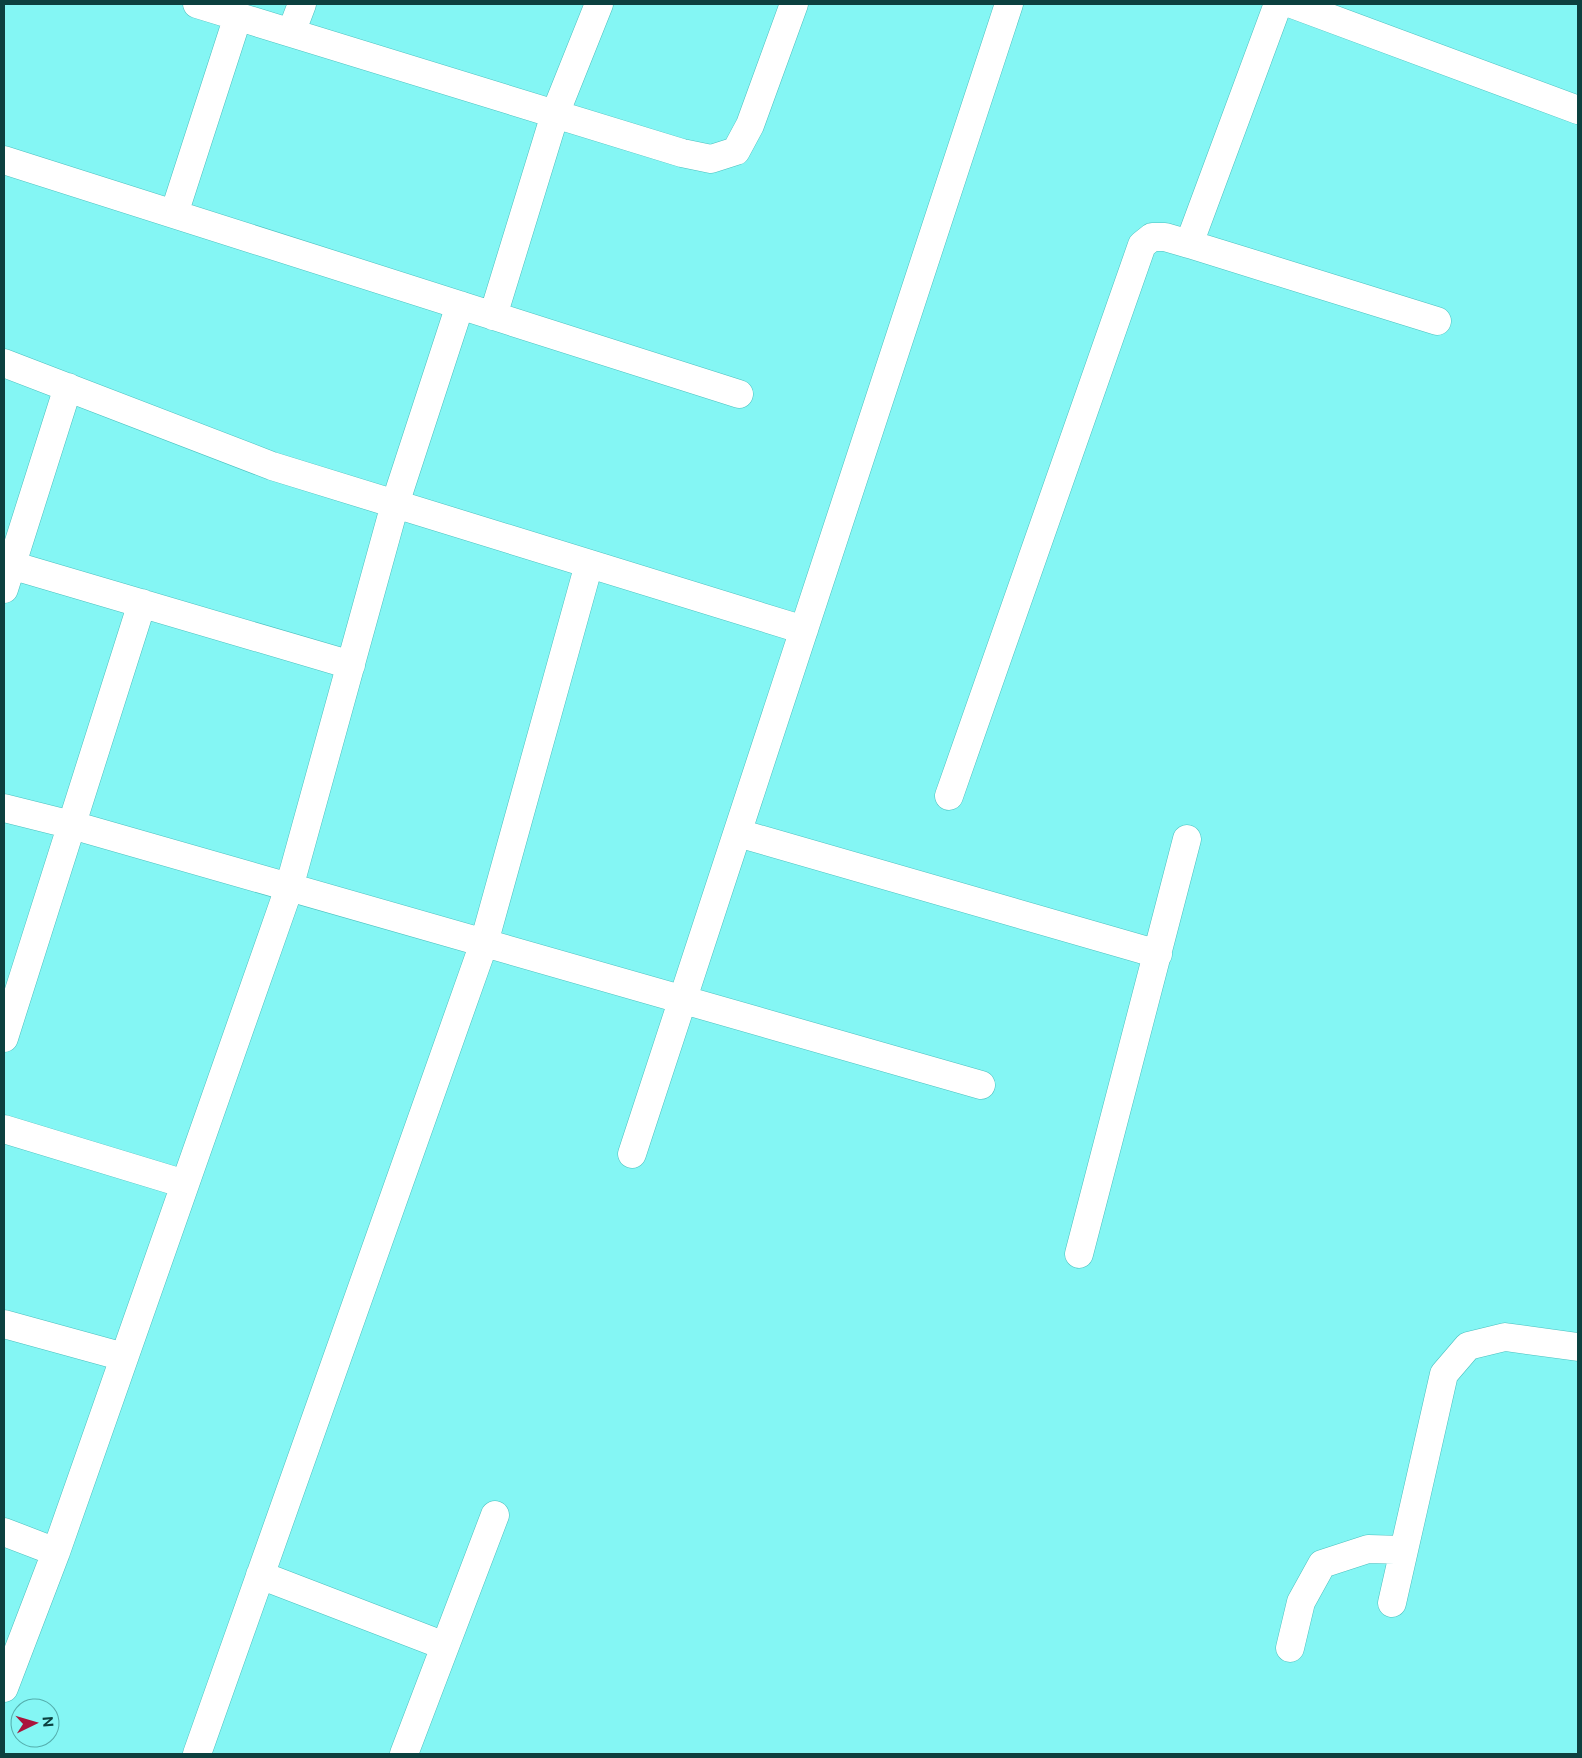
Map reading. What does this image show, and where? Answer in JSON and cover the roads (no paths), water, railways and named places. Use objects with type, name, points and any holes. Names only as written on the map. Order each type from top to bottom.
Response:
[{"type":"street","points":[[198,4],[682,153],[711,160],[736,151],[750,125],[794,4]]},
{"type":"street","points":[[291,33],[302,4]]},
{"type":"street","points":[[493,316],[556,114],[599,4]]},
{"type":"street","points":[[632,1154],[1009,4]]},
{"type":"street","points":[[1189,244],[1278,4]]},
{"type":"street","points":[[1292,4],[1578,110]]},
{"type":"street","points":[[174,214],[238,16]]},
{"type":"street","points":[[4,160],[739,394]]},
{"type":"street","points":[[949,796],[1142,245],[1152,237],[1165,237],[1437,321]]},
{"type":"street","points":[[4,1688],[56,1552],[289,888],[395,504],[460,305]]},
{"type":"street","points":[[4,363],[272,466],[804,630]]},
{"type":"street","points":[[68,387],[8,577],[142,604],[351,664]]},
{"type":"street","points":[[197,1754],[484,943],[589,564]]},
{"type":"street","points":[[4,1038],[142,604]]},
{"type":"street","points":[[4,808],[72,825],[981,1085]]},
{"type":"street","points":[[738,833],[1158,954]]},
{"type":"street","points":[[1079,1254],[1188,839]]},
{"type":"street","points":[[4,1128],[185,1184]]},
{"type":"street","points":[[4,1324],[124,1357]]},
{"type":"street","points":[[1392,1604],[1444,1374],[1468,1346],[1505,1337],[1578,1347]]},
{"type":"street","points":[[404,1754],[495,1515]]},
{"type":"street","points":[[4,1532],[56,1552]]},
{"type":"street","points":[[1290,1648],[1301,1602],[1322,1564],[1368,1549],[1404,1550]]},
{"type":"street","points":[[260,1575],[445,1646]]}]
